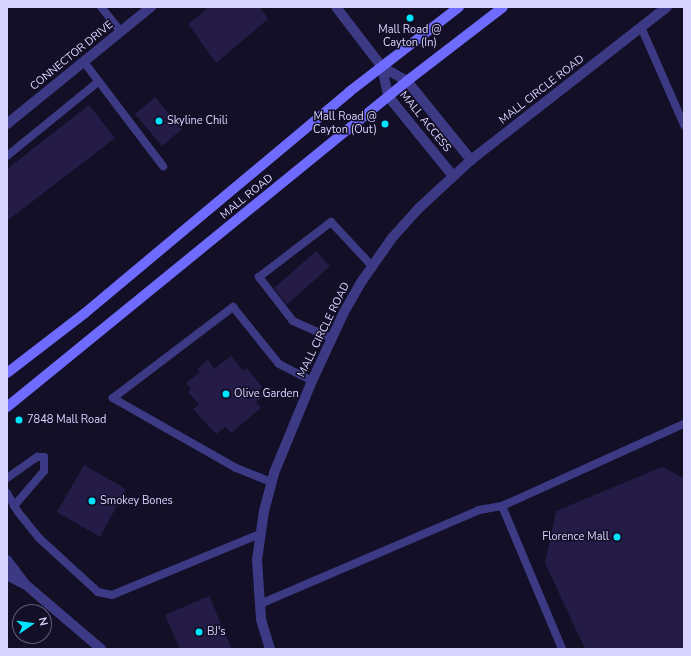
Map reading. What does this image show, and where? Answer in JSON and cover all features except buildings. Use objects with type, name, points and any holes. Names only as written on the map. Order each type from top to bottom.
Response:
[{"type":"main road","name":"MALL ROAD","points":[[7,373],[85,313],[382,67],[459,7]]},
{"type":"main road","name":"MALL ROAD","points":[[7,407],[64,363],[388,96],[504,7]]},
{"type":"street","name":"CONNECTOR DRIVE","points":[[7,124],[151,7]]},
{"type":"street","points":[[336,7],[382,67]]},
{"type":"street","name":"MALL CIRCLE ROAD","points":[[270,649],[261,619],[257,560],[260,534],[272,482],[312,381],[331,338],[372,266],[392,238],[453,176],[471,160],[667,7]]},
{"type":"street","name":"MALL ACCESS","points":[[382,67],[407,81],[471,160]]},
{"type":"street","name":"MALL ACCESS","points":[[382,67],[388,96],[453,176]]},
{"type":"street","points":[[7,560],[25,584],[101,649]]},
{"type":"street","points":[[7,575],[25,584]]},
{"type":"lane","points":[[101,7],[121,32]]},
{"type":"lane","points":[[641,27],[684,125]]},
{"type":"lane","points":[[84,62],[163,166]]},
{"type":"lane","points":[[7,156],[98,82]]},
{"type":"lane","points":[[331,338],[293,321],[259,277],[331,222],[372,266]]},
{"type":"lane","points":[[272,482],[236,468],[113,398],[233,307],[279,364],[312,381]]},
{"type":"lane","points":[[260,604],[479,510],[502,506],[684,424]]},
{"type":"lane","points":[[7,478],[37,458],[44,457],[44,471],[14,506]]},
{"type":"lane","points":[[7,493],[14,506],[39,538],[98,592],[112,595],[260,534]]},
{"type":"lane","points":[[502,506],[562,649]]},
{"type":"place","name":"Mall Road @ Cayton (In)","points":[[410,18]]},
{"type":"place","name":"Skyline Chili","points":[[159,121]]},
{"type":"place","name":"Mall Road @ Cayton (Out)","points":[[385,124]]},
{"type":"place","name":"Olive Garden","points":[[226,394]]},
{"type":"place","name":"7848 Mall Road","points":[[19,420]]},
{"type":"place","name":"Smokey Bones","points":[[92,501]]},
{"type":"place","name":"Florence Mall","points":[[617,537]]},
{"type":"place","name":"BJ's","points":[[199,632]]}]
